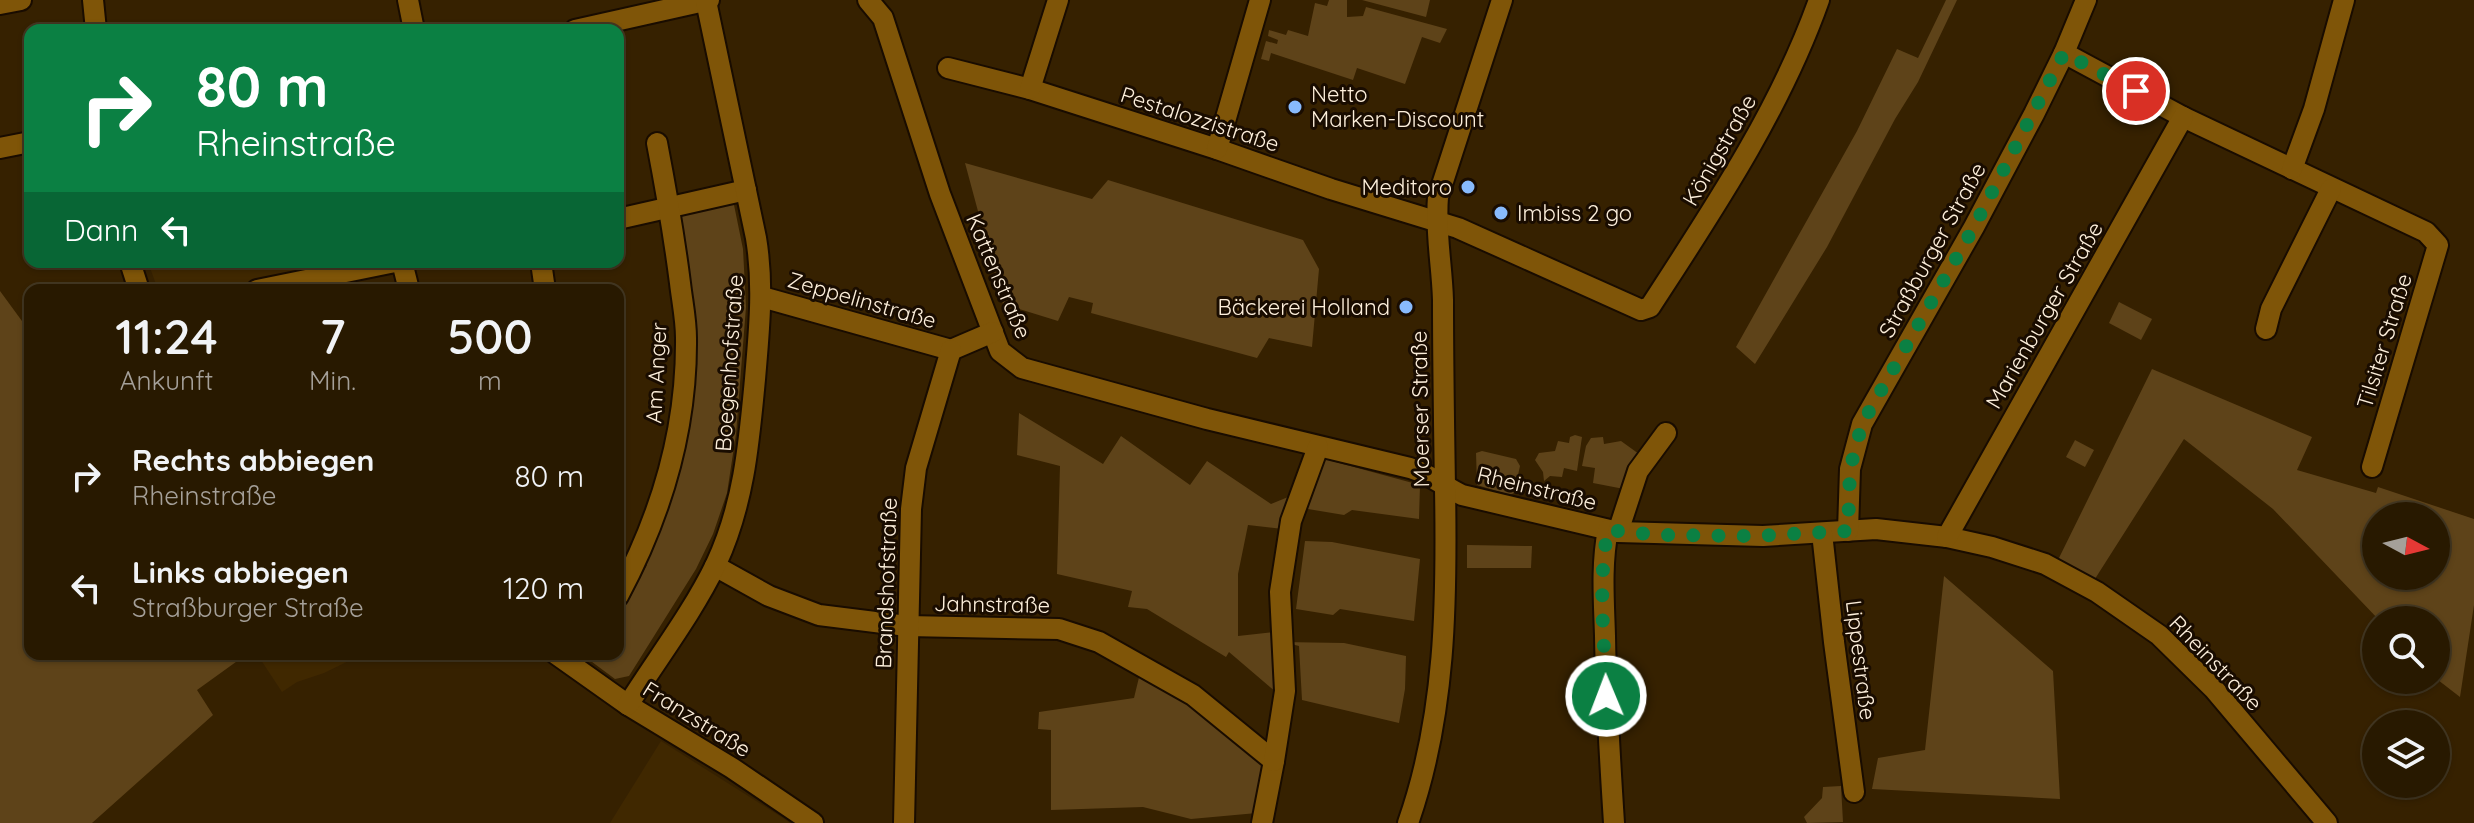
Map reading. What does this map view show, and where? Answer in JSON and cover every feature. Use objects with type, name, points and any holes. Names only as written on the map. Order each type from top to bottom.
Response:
[{"type":"street","points":[[0,4],[21,0]]},
{"type":"street","points":[[93,0],[95,24]]},
{"type":"street","points":[[408,0],[413,24]]},
{"type":"street","points":[[602,24],[708,0]]},
{"type":"street","name":"Boegenhofstraße","points":[[628,705],[715,566],[736,513],[745,476],[762,297],[759,255],[708,0]]},
{"type":"street","name":"Kattenstraße","points":[[868,0],[883,18],[940,194],[1000,351],[1022,368],[1318,447],[1418,470],[1436,478],[1445,487]]},
{"type":"street","points":[[1030,89],[1058,0]]},
{"type":"street","points":[[1217,149],[1260,0]]},
{"type":"street","name":"Moerser Straße","points":[[1408,823],[1418,794],[1435,717],[1445,623],[1443,290],[1436,223],[1438,197],[1502,0]]},
{"type":"street","name":"Königstraße","points":[[1641,310],[1650,307],[1681,260],[1769,112],[1819,0]]},
{"type":"street","name":"Straßburger Straße","points":[[1848,531],[1850,469],[1862,424],[1974,227],[2064,53],[2086,0]]},
{"type":"street","points":[[2292,169],[2314,109],[2344,0]]},
{"type":"street","points":[[2064,53],[2183,117],[2331,189],[2271,309],[2266,329]]},
{"type":"street","name":"Pestalozzistraße","points":[[948,68],[1030,89],[1458,228],[1641,310]]},
{"type":"street","name":"Marienburger Straße","points":[[1947,537],[2183,117]]},
{"type":"street","points":[[0,148],[24,143]]},
{"type":"street","name":"Am Anger","points":[[624,585],[640,556],[659,504],[679,424],[686,335],[657,143]]},
{"type":"street","name":"Tilsiter Straße","points":[[2331,189],[2426,232],[2438,245],[2372,467]]},
{"type":"street","points":[[624,218],[746,190]]},
{"type":"street","points":[[287,284],[365,268]]},
{"type":"street","name":"Zeppelinstraße","points":[[762,297],[951,350],[993,332]]},
{"type":"street","name":"Brandshofstraße","points":[[904,823],[911,509],[916,468],[951,350]]},
{"type":"street","name":"Rheinstraße","points":[[1613,531],[1638,471],[1666,433]]},
{"type":"street","points":[[1262,823],[1285,691],[1280,592],[1291,521],[1318,447]]},
{"type":"street","name":"Rheinstraße","points":[[1445,487],[1481,501],[1613,531],[1754,536],[1876,529],[1947,537],[2045,564],[2097,592],[2159,635],[2214,689],[2327,823]]},
{"type":"street","points":[[1613,531],[1605,547],[1604,635],[1614,823]]},
{"type":"street","name":"Lippestraße","points":[[1822,533],[1854,792]]},
{"type":"street","name":"Jahnstraße","points":[[715,566],[769,596],[819,615],[907,626],[1059,629],[1099,642],[1193,695],[1274,761]]},
{"type":"street","name":"Franzstraße","points":[[572,660],[628,705],[732,768],[813,823]]},
{"type":"shaded area","points":[[1329,0],[1347,0],[1347,17],[1363,16],[1366,7],[1447,29],[1440,43],[1422,37],[1405,84],[1357,68],[1353,80],[1271,53],[1269,61],[1261,59],[1266,41],[1277,44],[1278,40],[1268,36],[1269,30],[1286,35],[1288,30],[1308,36],[1315,3],[1327,6]]},
{"type":"shaded area","points":[[1362,0],[1430,0],[1426,17]]},
{"type":"shaded area","points":[[1946,0],[1957,0],[1918,82],[1827,247],[1755,364],[1736,347],[1857,131],[1897,49],[1918,58]]},
{"type":"shaded area","points":[[965,163],[1092,199],[1108,180],[1303,240],[1319,269],[1312,347],[1269,338],[1257,358],[1091,313],[1093,303],[1069,297],[1058,321],[1003,304]]},
{"type":"shaded area","points":[[733,200],[743,249],[746,307],[736,434],[727,493],[713,534],[696,569],[629,676],[615,679],[589,660],[624,660],[624,596],[630,598],[647,565],[642,562],[676,464],[678,212]]},
{"type":"shaded area","points":[[150,268],[308,268],[304,275],[257,284],[156,284]]},
{"type":"shaded area","points":[[0,291],[24,324],[24,660],[239,660],[197,690],[213,715],[92,823],[0,823]]},
{"type":"shaded area","points":[[2119,302],[2152,319],[2141,340],[2109,323]]},
{"type":"shaded area","points":[[2152,369],[2312,437],[2297,470],[2376,493],[2378,487],[2423,502],[2362,502],[2362,590],[2450,590],[2450,511],[2474,519],[2474,605],[2460,697],[2450,689],[2450,606],[2366,606],[2273,509],[2184,439],[2093,582],[2057,562]]},
{"type":"shaded area","points":[[1019,413],[1103,464],[1121,436],[1190,485],[1207,461],[1271,504],[1293,495],[1283,529],[1248,525],[1238,574],[1238,636],[1282,631],[1283,698],[1229,652],[1226,657],[1147,609],[1128,607],[1132,591],[1057,574],[1060,466],[1017,455]]},
{"type":"shaded area","points":[[1570,437],[1582,437],[1577,471],[1564,468],[1562,477],[1550,476],[1544,481],[1543,472],[1535,460],[1539,453],[1555,451],[1558,441],[1569,443]]},
{"type":"shaded area","points":[[1603,437],[1604,444],[1621,441],[1639,454],[1624,489],[1593,483],[1595,468],[1582,466],[1591,438]]},
{"type":"shaded area","points":[[2075,440],[2094,450],[2085,467],[2066,457]]},
{"type":"shaded area","points":[[1482,451],[1516,459],[1520,466],[1514,493],[1510,495],[1477,485],[1476,453]]},
{"type":"shaded area","points":[[1321,458],[1420,485],[1419,519],[1352,510],[1344,515],[1296,507]]},
{"type":"shaded area","points":[[1305,541],[1332,542],[1420,559],[1414,621],[1340,609],[1333,615],[1296,609]]},
{"type":"shaded area","points":[[1467,545],[1532,546],[1531,568],[1467,568]]},
{"type":"shaded area","points":[[1944,576],[2053,671],[2060,799],[1872,789],[1878,758],[1925,750]]},
{"type":"shaded area","points":[[1283,642],[1344,643],[1406,656],[1405,689],[1399,723],[1302,700],[1299,646]]},
{"type":"shaded area","points":[[261,660],[351,660],[297,682],[282,692]]},
{"type":"shaded area","points":[[1142,665],[1269,757],[1257,813],[1191,819],[1143,807],[1051,810],[1051,730],[1038,729],[1039,712],[1134,698]]},
{"type":"shaded area","points":[[661,741],[783,818],[790,823],[610,823]]},
{"type":"shaded area","points":[[1841,786],[1843,822],[1807,823],[1804,817],[1822,798],[1823,787]]},
{"type":"place","name":"Netto Marken-Discount","points":[[1295,107]]},
{"type":"place","name":"Meditoro","points":[[1468,187]]},
{"type":"place","name":"Imbiss 2 go","points":[[1501,213]]},
{"type":"place","name":"Bäckerei Holland","points":[[1406,307]]},
{"type":"route","points":[[1606,696],[1604,604],[1608,530],[1658,535],[1754,536],[1848,531],[1850,469],[1862,424],[1974,227],[2064,53],[2136,91]]}]
